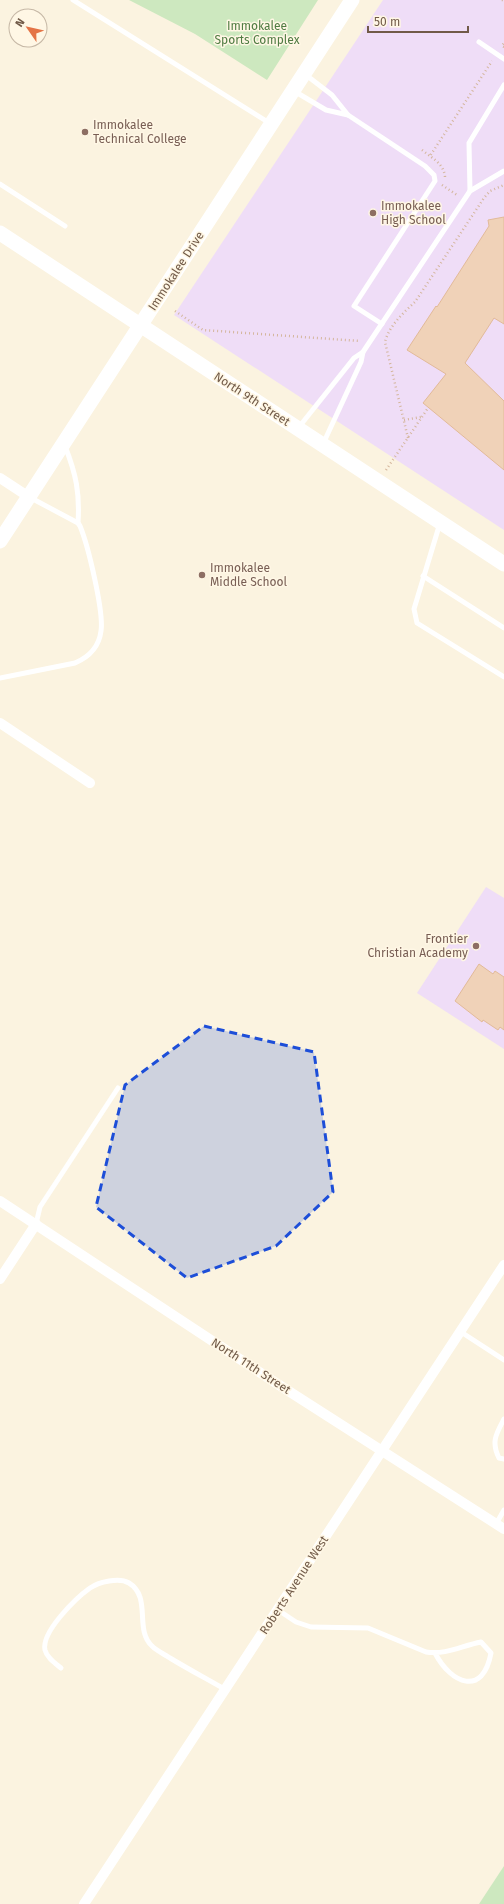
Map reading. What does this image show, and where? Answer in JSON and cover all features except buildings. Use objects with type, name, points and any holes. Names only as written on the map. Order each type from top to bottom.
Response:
[{"type":"street","name":"Immokalee Drive","points":[[0,541],[352,0]]},
{"type":"street","name":"North 9th Street","points":[[0,233],[140,327],[298,428],[504,564]]},
{"type":"street","points":[[0,478],[28,497]]},
{"type":"street","points":[[0,723],[90,783]]},
{"type":"street","name":"North 11th Street","points":[[0,1201],[276,1383],[500,1526]]},
{"type":"street","points":[[0,1279],[36,1224]]},
{"type":"street","name":"Roberts Avenue West","points":[[84,1904],[504,1265]]},
{"type":"lane","points":[[74,0],[271,124]]},
{"type":"lane","points":[[479,42],[504,59]]},
{"type":"lane","points":[[304,73],[332,95],[348,115],[425,166],[434,175],[435,181],[354,306],[382,324]]},
{"type":"lane","points":[[470,191],[468,143],[504,85]]},
{"type":"lane","points":[[293,91],[326,110],[348,115]]},
{"type":"lane","points":[[298,428],[354,358],[363,352],[470,191],[504,171]]},
{"type":"lane","points":[[0,184],[65,226]]},
{"type":"lane","points":[[323,445],[361,362],[363,352]]},
{"type":"lane","points":[[0,678],[75,663],[85,658],[93,651],[101,631],[100,605],[87,547],[78,523],[80,502],[78,489],[73,466],[64,443]]},
{"type":"lane","points":[[28,497],[78,523]]},
{"type":"lane","points":[[440,522],[414,609],[417,623],[504,678]]},
{"type":"lane","points":[[423,576],[504,628]]},
{"type":"lane","points":[[36,1224],[40,1207],[118,1088]]},
{"type":"lane","points":[[461,1332],[504,1360]]},
{"type":"lane","points":[[504,1419],[495,1438],[495,1449],[499,1458],[504,1459]]},
{"type":"lane","points":[[500,1526],[504,1510]]},
{"type":"lane","points":[[61,1668],[49,1658],[45,1650],[45,1640],[54,1625],[73,1603],[92,1587],[116,1580],[128,1583],[137,1592],[141,1601],[143,1631],[151,1646],[226,1690]]},
{"type":"lane","points":[[278,1610],[296,1622],[311,1627],[368,1628],[426,1652],[450,1652],[468,1644],[481,1642],[491,1653],[485,1672],[475,1680],[467,1682],[456,1679],[446,1671],[435,1653]]},
{"type":"path","points":[[430,156],[494,59]]},
{"type":"path","points":[[422,150],[437,161],[444,170],[445,179],[442,185],[457,195]]},
{"type":"path","points":[[408,438],[385,342],[387,336],[401,315],[415,302],[484,198],[490,191],[504,185]]},
{"type":"path","points":[[175,311],[203,330],[360,341]]},
{"type":"path","points":[[382,476],[428,408]]},
{"type":"path","points":[[404,420],[422,417]]},
{"type":"highlighted area","points":[[204,1026],[314,1052],[333,1192],[276,1246],[187,1278],[96,1207],[125,1085]]},
{"type":"shaded area","name":"Immokalee High School","points":[[383,0],[504,0],[504,530],[174,315]]},
{"type":"shaded area","name":"Frontier Christian Academy","points":[[486,887],[504,898],[504,1049],[417,993]]},
{"type":"green space","name":"Immokalee Sports Complex","points":[[129,0],[318,0],[267,80],[195,34]]},
{"type":"green space","points":[[504,1866],[504,1904],[479,1904]]},
{"type":"place","name":"Immokalee Technical College","points":[[85,132]]},
{"type":"place","name":"Immokalee High School","points":[[373,213]]},
{"type":"place","name":"Immokalee Middle School","points":[[202,575]]},
{"type":"place","name":"Frontier Christian Academy","points":[[476,946]]}]
